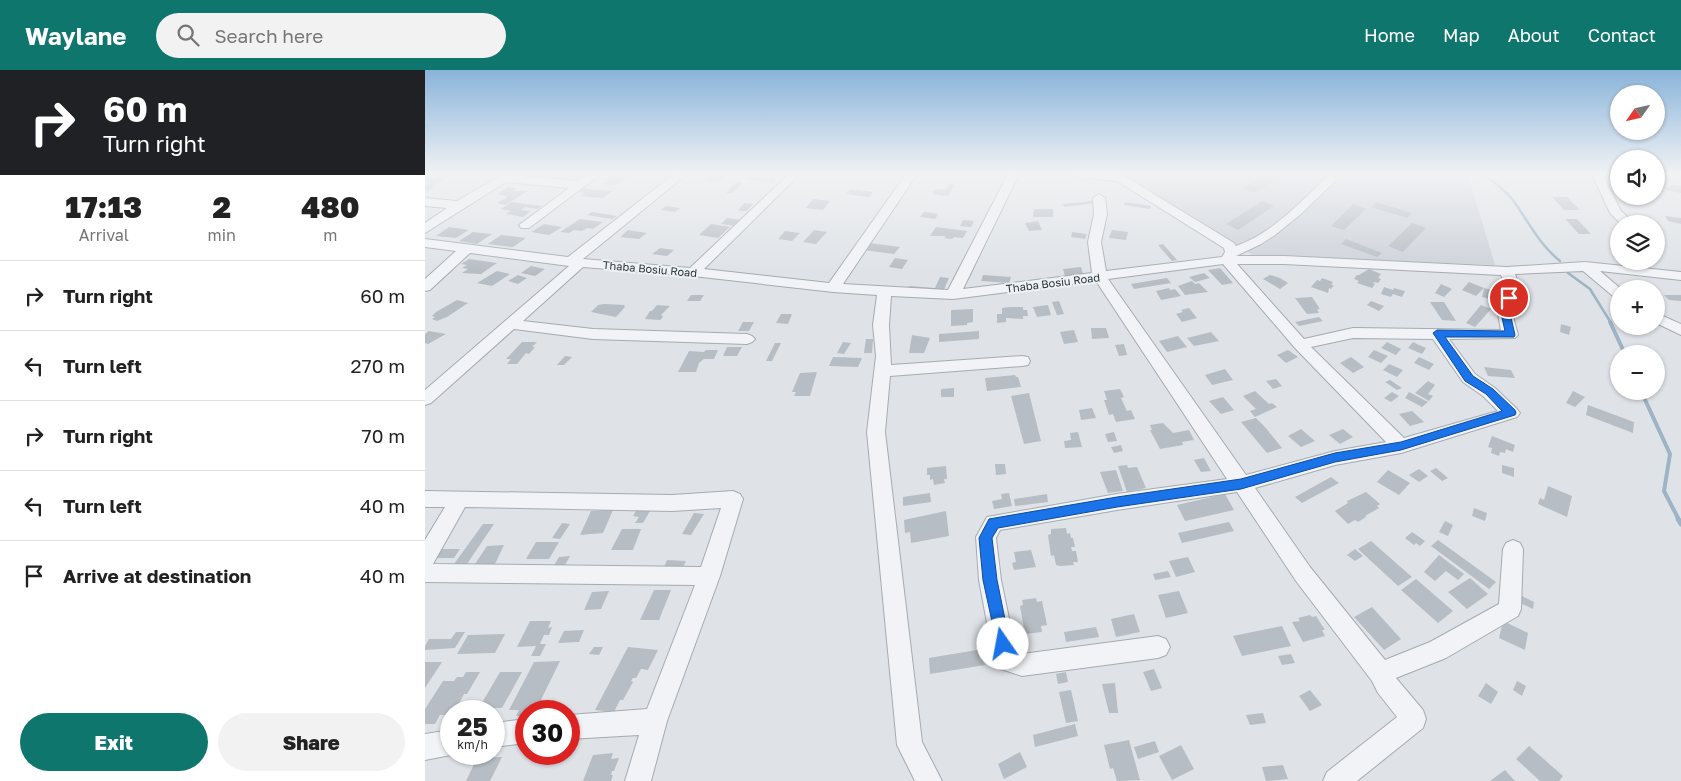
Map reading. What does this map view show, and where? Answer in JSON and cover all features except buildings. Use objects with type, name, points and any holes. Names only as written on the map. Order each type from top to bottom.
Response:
[{"type":"street","points":[[425,229],[456,207]]},
{"type":"street","points":[[525,225],[549,207]]},
{"type":"street","points":[[425,400],[510,324],[575,262],[641,207]]},
{"type":"street","points":[[693,272],[760,207]]},
{"type":"street","points":[[833,288],[889,207]]},
{"type":"street","points":[[953,295],[997,207]]},
{"type":"street","points":[[1101,207],[1095,237],[1095,254],[1100,277],[1303,574],[1381,672],[1387,685],[1414,718],[1336,781]]},
{"type":"street","points":[[1166,207],[1229,246],[1229,256],[1300,345],[1401,446]]},
{"type":"street","points":[[1229,256],[1287,220],[1301,207]]},
{"type":"street","name":"Thaba Bosiu Road","points":[[425,243],[575,262],[693,272],[833,288],[953,295],[1100,277],[1229,256],[1507,271],[1548,266],[1605,266],[1681,276]]},
{"type":"street","points":[[425,287],[466,249]]},
{"type":"street","points":[[1585,266],[1610,287]]},
{"type":"street","points":[[1300,345],[1353,333],[1510,335],[1504,309],[1513,288],[1507,271]]},
{"type":"street","points":[[884,292],[881,326],[884,356],[876,432],[880,480],[911,745],[929,781]]},
{"type":"street","points":[[1665,322],[1681,330]]},
{"type":"street","points":[[510,324],[593,334],[747,339]]},
{"type":"street","points":[[1158,647],[1022,665],[1006,660],[991,589],[986,538],[994,523],[1117,502],[1241,484],[1335,458],[1401,446],[1511,413],[1489,392],[1469,378],[1437,333]]},
{"type":"street","points":[[883,371],[1022,361]]},
{"type":"street","points":[[425,499],[672,503],[733,499],[709,576],[655,721],[638,781]]},
{"type":"street","points":[[425,558],[460,499]]},
{"type":"street","points":[[1381,672],[1438,650],[1510,609],[1513,549]]},
{"type":"street","points":[[425,573],[709,576]]},
{"type":"street","points":[[580,726],[655,721]]},
{"type":"street","points":[[425,747],[440,745]]},
{"type":"shaded area","points":[[1176,207],[1478,207],[1495,265],[1254,256]]},
{"type":"waterway","points":[[1518,207],[1541,241],[1560,261]]},
{"type":"waterway","points":[[1568,273],[1590,289],[1610,321]]},
{"type":"waterway","points":[[1616,335],[1621,345]]},
{"type":"waterway","points":[[1645,400],[1670,454],[1664,491],[1679,520]]},
{"type":"waterway","points":[[1678,519],[1681,524]]},
{"type":"route","points":[[1003,644],[990,580],[986,538],[994,523],[1117,502],[1241,484],[1335,458],[1401,446],[1511,413],[1489,392],[1469,378],[1437,333],[1510,335],[1504,309],[1509,298]]}]
